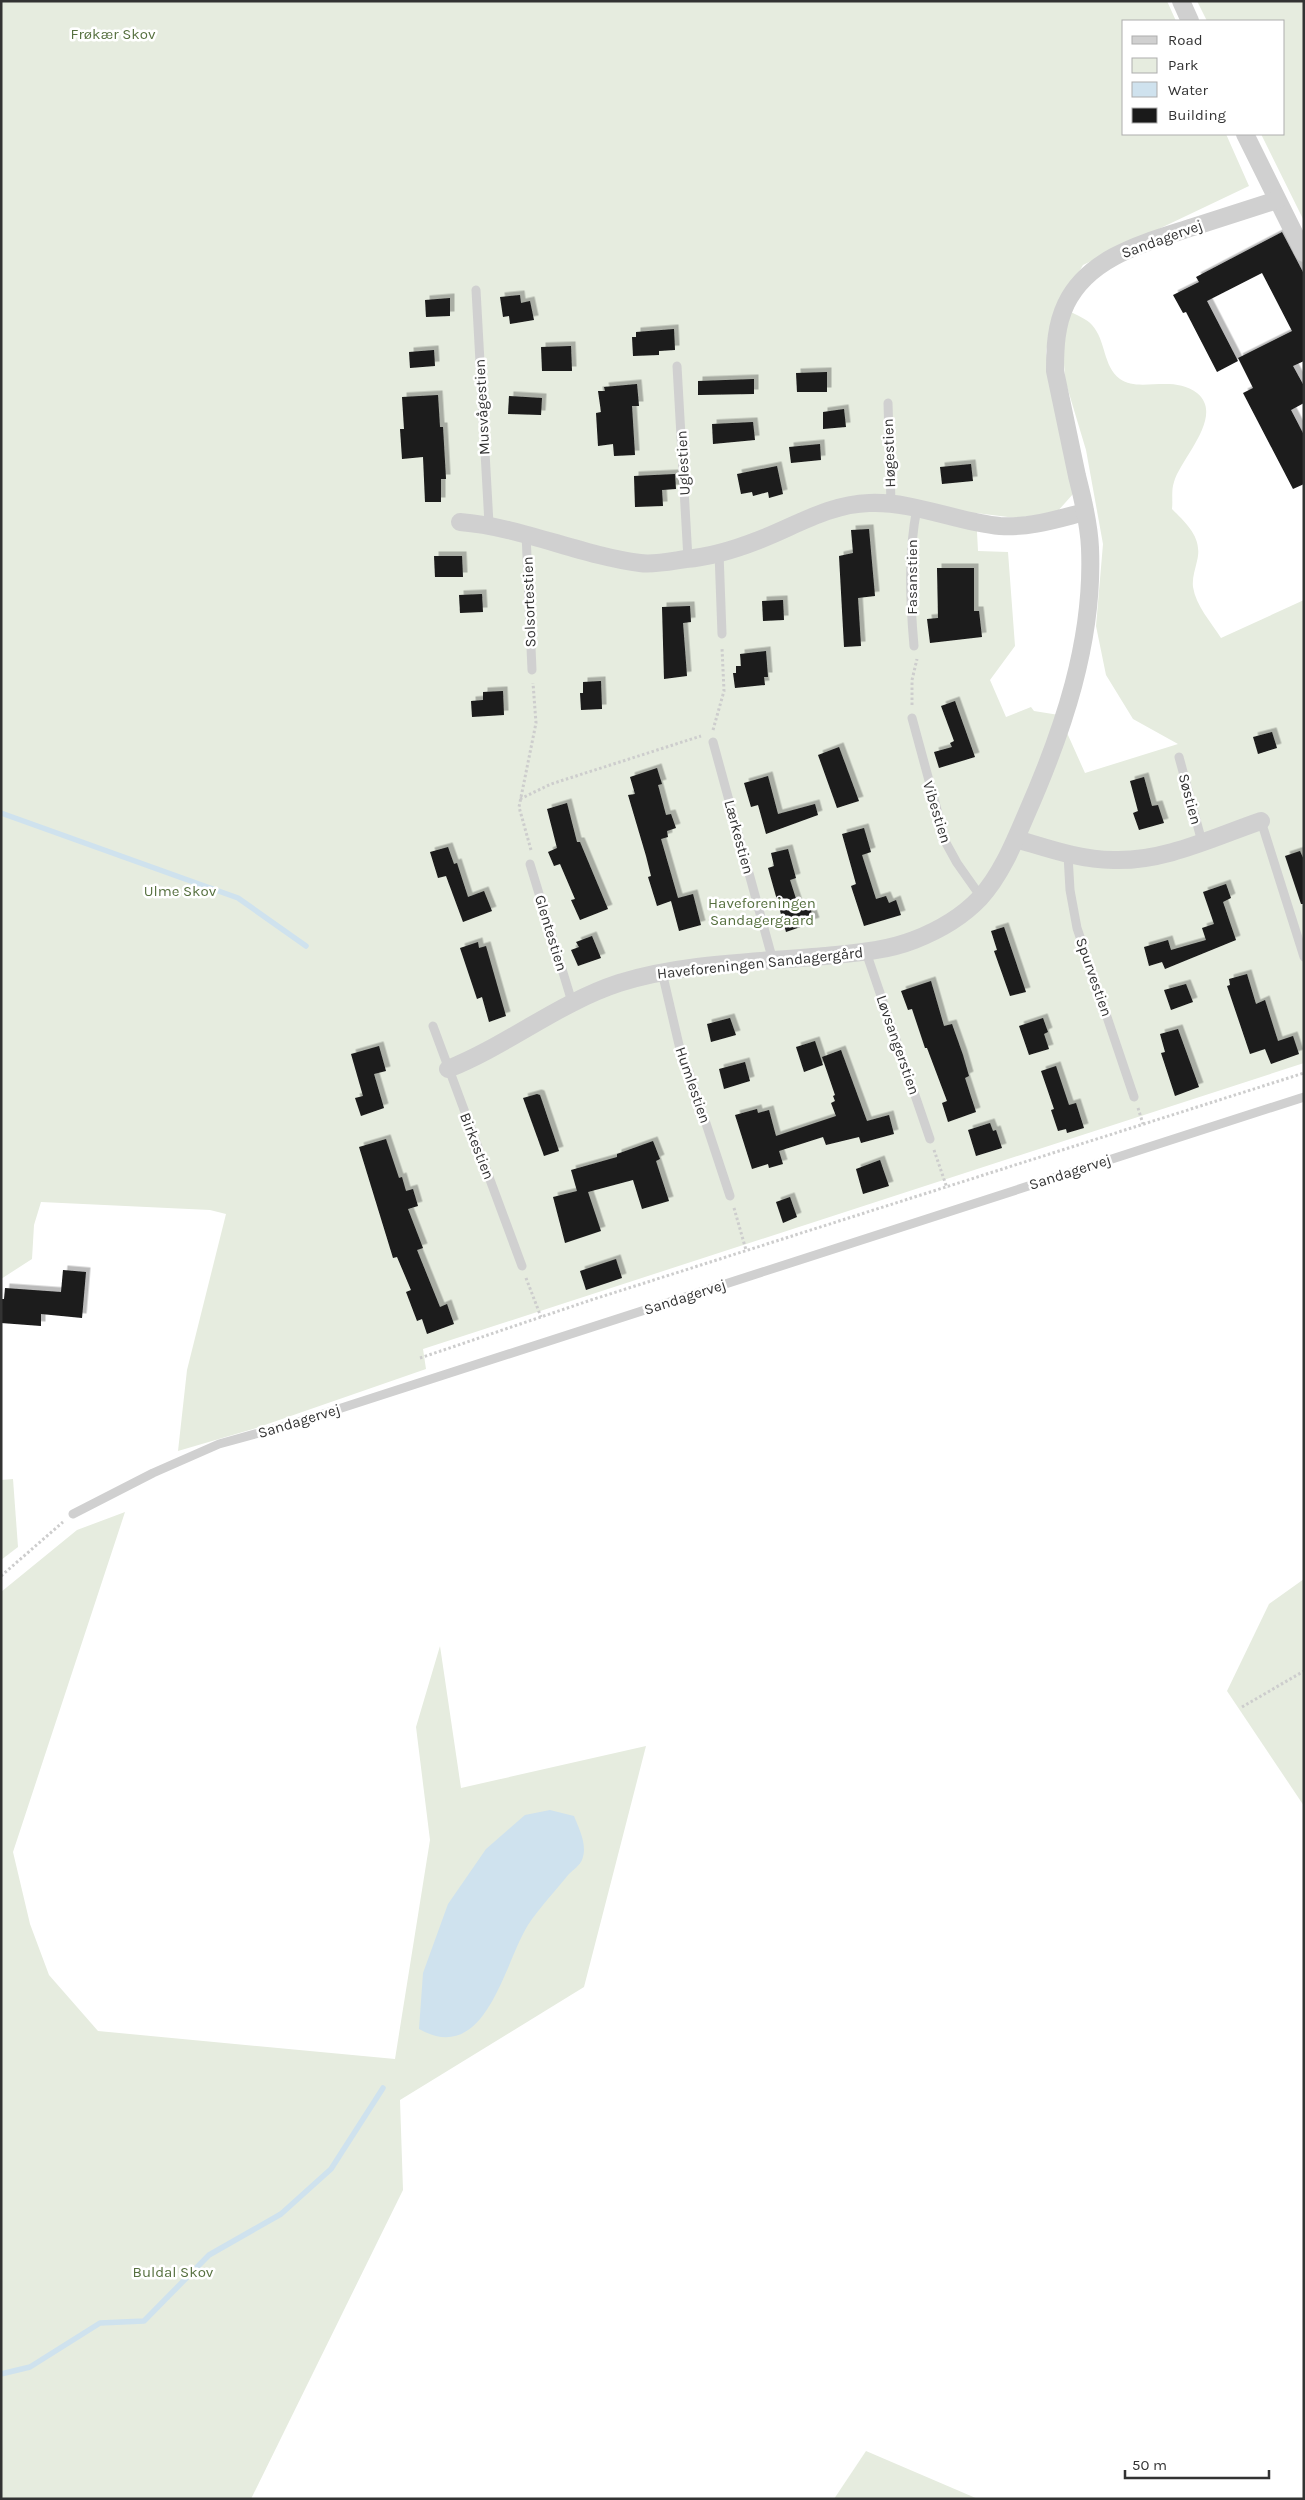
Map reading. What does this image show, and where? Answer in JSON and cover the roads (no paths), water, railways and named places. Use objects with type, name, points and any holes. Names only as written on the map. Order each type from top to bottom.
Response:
[{"type":"street","points":[[1181,1],[1190,20]]},
{"type":"street","points":[[1245,135],[1304,253]]},
{"type":"street","name":"Sandagervej","points":[[1085,512],[1055,371],[1055,344],[1059,324],[1070,297],[1085,278],[1096,268],[1127,250],[1277,200]]},
{"type":"street","points":[[460,522],[489,524],[594,553],[642,563],[688,559],[719,553],[758,541],[823,513],[848,505],[891,503],[1001,526],[1042,524],[1085,512]]},
{"type":"street","name":"Haveforeningen Sandagergård","points":[[448,1069],[481,1056],[572,1002],[618,983],[662,972],[866,952],[912,941],[954,922],[981,897],[995,878],[1016,839],[1046,770],[1068,705],[1084,638],[1090,583],[1090,545],[1085,512]]},
{"type":"street","points":[[1016,839],[1068,855],[1114,860],[1132,859],[1159,856],[1261,821]]},
{"type":"lane","name":"Musvågestien","points":[[476,290],[489,524]]},
{"type":"lane","name":"Uglestien","points":[[677,366],[688,559]]},
{"type":"lane","name":"Høgestien","points":[[888,403],[891,503]]},
{"type":"lane","name":"Fasanstien","points":[[914,646],[911,608],[912,541],[917,508]]},
{"type":"lane","name":"Solsortestien","points":[[526,534],[532,670]]},
{"type":"lane","points":[[719,553],[722,634]]},
{"type":"lane","name":"Vibestien","points":[[912,718],[946,843],[957,864],[981,897]]},
{"type":"lane","name":"Lærkestien","points":[[713,737],[773,961]]},
{"type":"lane","name":"Søstien","points":[[1179,757],[1202,842]]},
{"type":"lane","points":[[1261,821],[1304,957]]},
{"type":"lane","name":"Spurvestien","points":[[1068,855],[1070,890],[1077,928],[1134,1097]]},
{"type":"lane","name":"Glentestien","points":[[530,864],[572,1002]]},
{"type":"lane","name":"Løvsangerstien","points":[[866,952],[930,1139]]},
{"type":"lane","name":"Humlestien","points":[[662,972],[683,1062],[688,1069],[730,1196]]},
{"type":"lane","name":"Birkestien","points":[[433,1026],[522,1266]]},
{"type":"lane","name":"Sandagervej","points":[[73,1514],[153,1473],[219,1444],[295,1424],[1304,1097]]},
{"type":"water","points":[[550,1810],[574,1816],[584,1849],[581,1862],[528,1925],[501,1985],[490,2006],[477,2023],[461,2034],[442,2037],[419,2029],[423,1973],[448,1904],[486,1849],[525,1815]]},
{"type":"waterway","points":[[1,813],[238,898],[306,946]]},
{"type":"waterway","points":[[1,2374],[30,2367],[100,2323],[144,2321],[209,2255],[281,2214],[331,2169],[383,2088]]},
{"type":"park label","name":"Frøkær Skov","points":[[113,34]]},
{"type":"park label","name":"Ulme Skov","points":[[180,891]]},
{"type":"park label","name":"Haveforeningen Sandagergaard","points":[[762,912]]},
{"type":"park label","name":"Buldal Skov","points":[[173,2272]]}]
